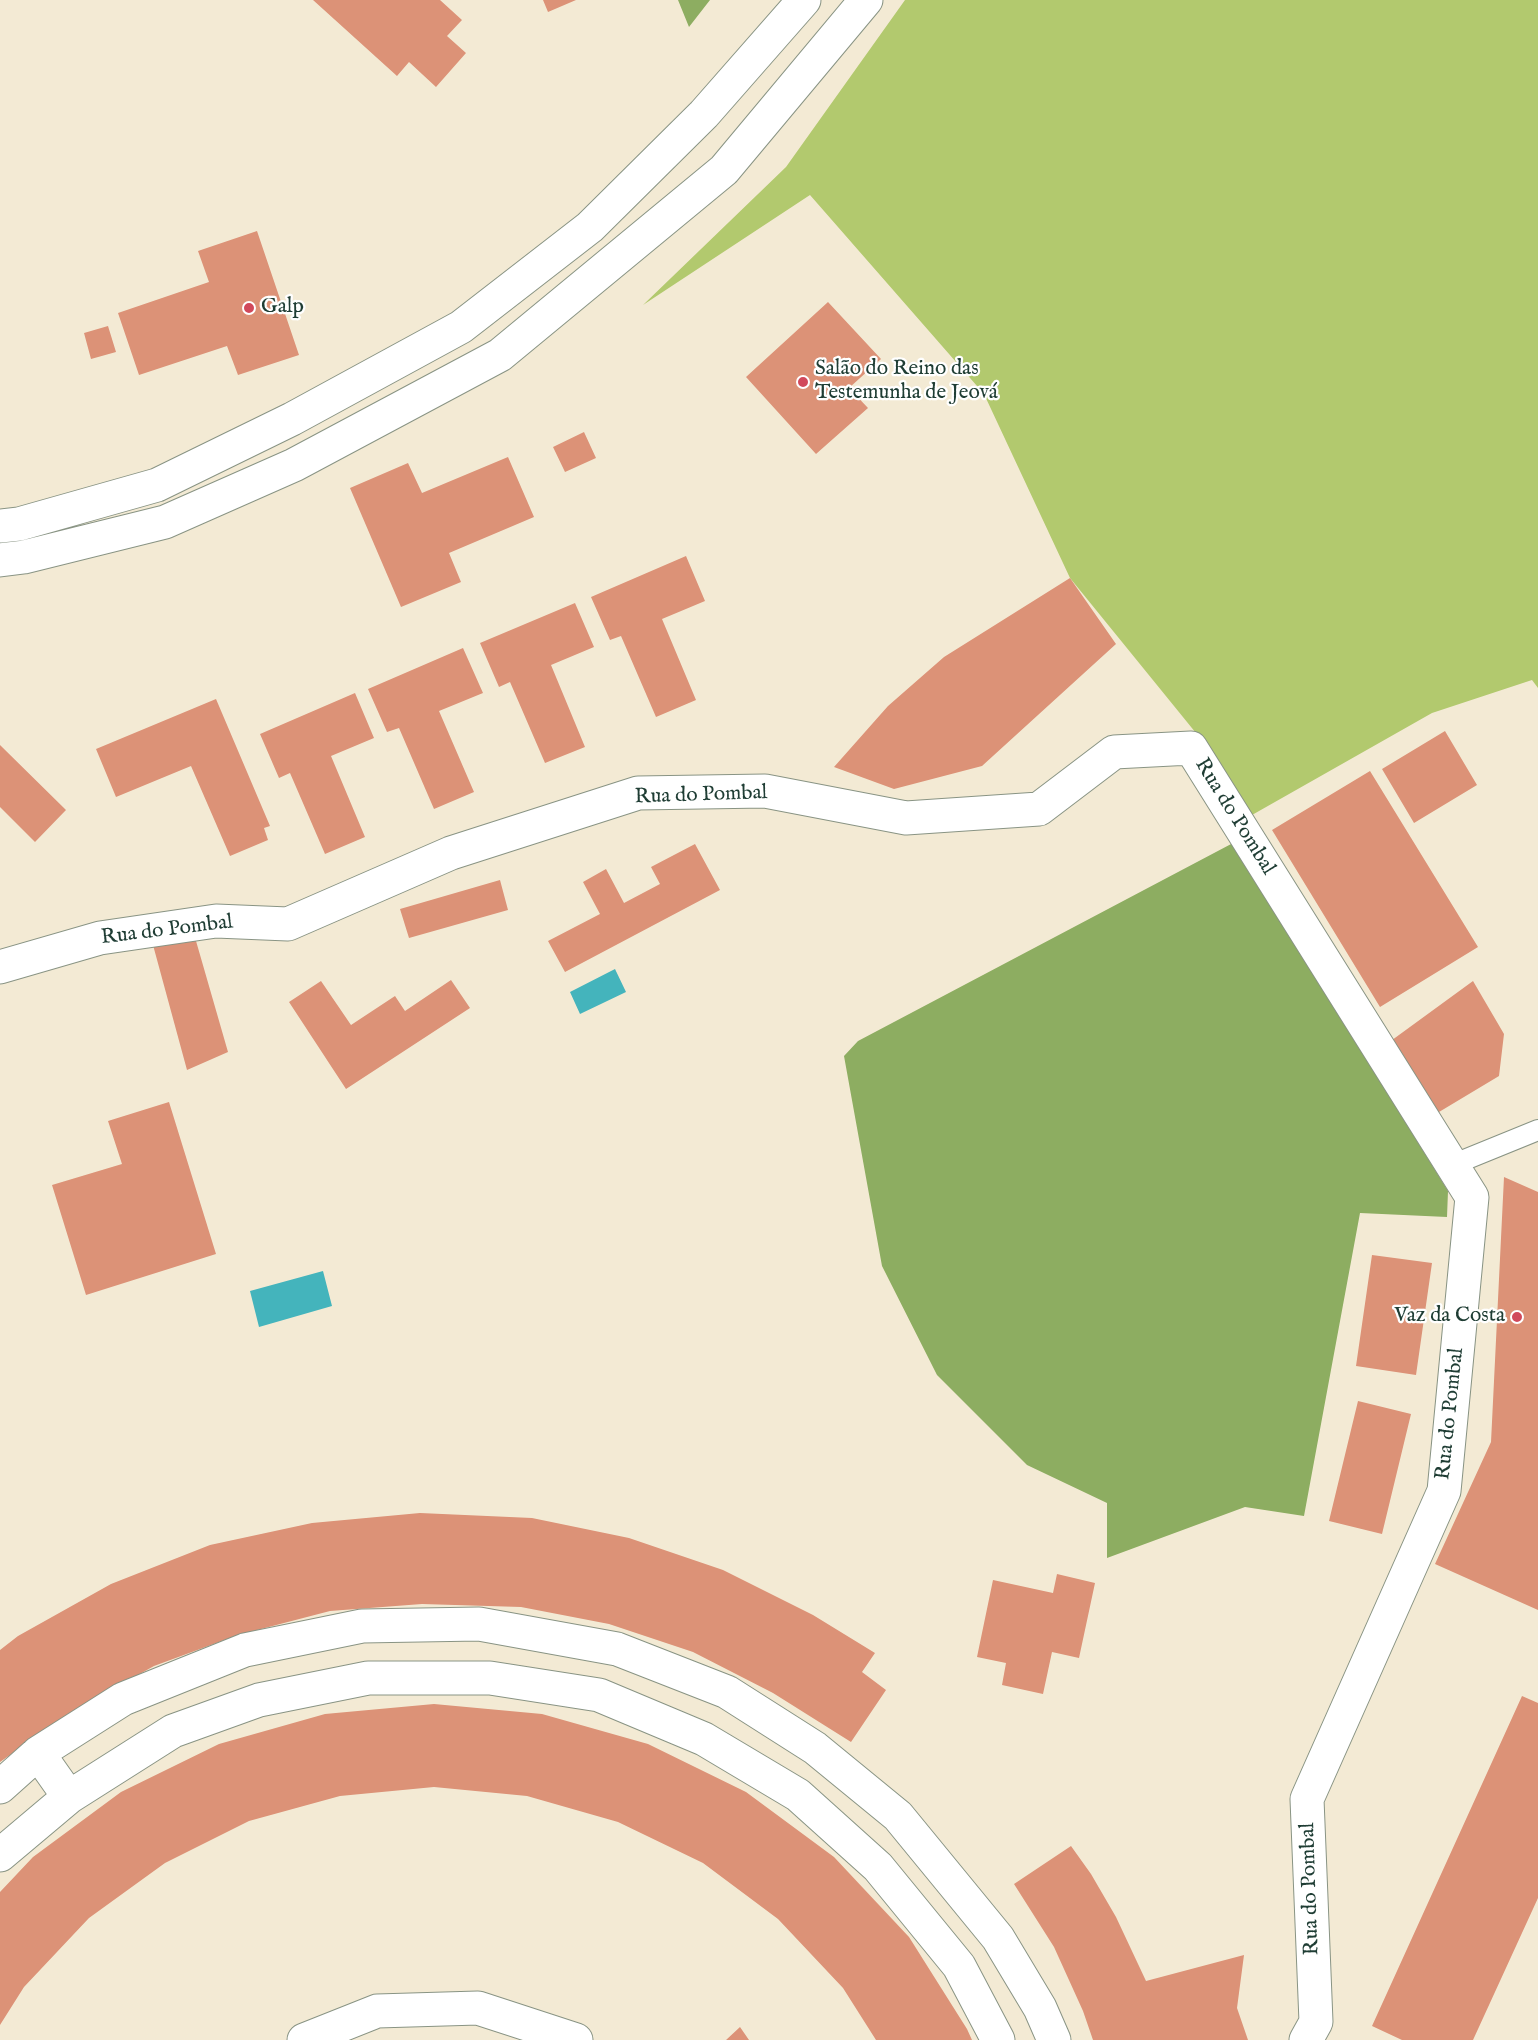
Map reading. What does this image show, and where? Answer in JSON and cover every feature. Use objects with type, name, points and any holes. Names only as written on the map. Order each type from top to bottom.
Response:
[{"type":"main road","points":[[0,526],[19,524],[157,485],[292,419],[461,327],[590,227],[704,114],[804,0]]},
{"type":"main road","points":[[0,560],[24,558],[165,522],[294,465],[500,355],[724,170],[866,0]]},
{"type":"main road","name":"Rua do Pombal","points":[[0,967],[100,938],[123,934],[216,921],[288,924],[452,853],[638,794],[765,791],[906,818],[1039,809],[1114,752],[1191,748],[1472,1197],[1444,1491],[1307,1799],[1316,2022],[1306,2040]]},
{"type":"main road","points":[[0,1787],[38,1753],[123,1699],[245,1650],[362,1626],[479,1624],[617,1649],[727,1692],[815,1748],[898,1816],[998,1938],[1040,2008],[1054,2040]]},
{"type":"main road","points":[[362,1626],[368,1678]]},
{"type":"main road","points":[[0,1855],[69,1797],[173,1731],[259,1700],[368,1678],[490,1678],[599,1695],[704,1739],[798,1795],[878,1867],[959,1966],[999,2040]]},
{"type":"main road","points":[[704,1739],[727,1692]]},
{"type":"main road","points":[[38,1753],[69,1797]]},
{"type":"main road","points":[[959,1966],[998,1938]]},
{"type":"main road","points":[[304,2040],[377,2011],[478,2008],[574,2039]]},
{"type":"lane","points":[[1452,1165],[1538,1130]]},
{"type":"green space","points":[[678,0],[710,0],[689,27]]},
{"type":"green space","points":[[905,0],[1538,0],[1538,688],[1532,680],[1432,713],[1252,815],[1213,754],[1070,578],[984,394],[810,195],[643,305],[786,167]]},
{"type":"green space","points":[[1233,843],[1448,1191],[1447,1217],[1360,1213],[1304,1516],[1245,1507],[1107,1558],[1107,1503],[1027,1465],[937,1375],[882,1266],[844,1056],[858,1041]]},
{"type":"water","points":[[615,969],[626,992],[580,1014],[570,992]]},
{"type":"water","points":[[323,1271],[332,1306],[259,1327],[250,1291]]},
{"type":"building","points":[[313,0],[440,0],[462,20],[447,36],[466,53],[436,87],[409,62],[397,76]]},
{"type":"building","points":[[543,0],[576,0],[548,12]]},
{"type":"building","points":[[257,231],[299,355],[238,375],[227,346],[139,375],[118,313],[209,282],[198,251]]},
{"type":"building","name":"Salão do Reino das Testemunha de Jeová","points":[[828,302],[881,359],[849,388],[868,408],[816,454],[746,377]]},
{"type":"building","points":[[108,326],[116,352],[91,359],[84,333]]},
{"type":"building","points":[[584,432],[596,458],[565,472],[553,447]]},
{"type":"building","points":[[508,457],[534,517],[449,553],[461,582],[401,607],[350,488],[408,463],[422,493]]},
{"type":"building","points":[[686,556],[705,601],[662,619],[696,700],[656,717],[621,636],[610,640],[591,597]]},
{"type":"building","points":[[1070,578],[1116,644],[982,766],[894,789],[834,767],[888,706],[944,657]]},
{"type":"building","points":[[575,603],[594,647],[551,665],[585,747],[545,763],[510,682],[499,687],[480,643]]},
{"type":"building","points":[[463,648],[483,693],[439,711],[474,792],[434,809],[399,728],[387,732],[368,689]]},
{"type":"building","points":[[355,693],[374,738],[331,756],[365,837],[325,854],[290,773],[279,778],[260,734]]},
{"type":"building","points":[[216,699],[270,826],[264,828],[268,840],[230,856],[191,766],[116,797],[96,749]]},
{"type":"building","points":[[1445,731],[1477,785],[1414,823],[1382,769]]},
{"type":"building","points":[[0,745],[66,810],[35,842],[0,807]]},
{"type":"building","points":[[1370,771],[1478,947],[1380,1007],[1272,830]]},
{"type":"building","points":[[695,844],[720,890],[565,972],[548,941],[600,914],[583,882],[606,869],[624,903],[660,884],[651,867]]},
{"type":"building","points":[[500,880],[508,910],[409,938],[400,909]]},
{"type":"building","points":[[194,934],[228,1052],[187,1070],[153,945]]},
{"type":"building","points":[[451,980],[470,1008],[346,1089],[289,1002],[321,981],[351,1025],[395,996],[405,1011]]},
{"type":"building","points":[[1473,981],[1504,1034],[1499,1076],[1429,1118],[1388,1043]]},
{"type":"building","points":[[169,1102],[216,1254],[86,1295],[52,1185],[122,1164],[108,1121]]},
{"type":"building","name":"Vaz da Costa","points":[[1504,1177],[1538,1192],[1538,1610],[1435,1564],[1491,1442]]},
{"type":"building","points":[[1372,1255],[1432,1263],[1416,1375],[1356,1366]]},
{"type":"building","points":[[1358,1401],[1411,1414],[1382,1534],[1329,1521]]},
{"type":"building","points":[[420,1513],[532,1518],[629,1538],[723,1570],[813,1615],[875,1653],[862,1672],[886,1690],[851,1742],[773,1693],[693,1652],[609,1624],[521,1607],[422,1604],[330,1611],[238,1635],[154,1666],[68,1714],[0,1762],[0,1650],[18,1636],[111,1584],[210,1545],[312,1523]]},
{"type":"building","points":[[1057,1574],[1095,1583],[1079,1658],[1052,1652],[1043,1694],[1002,1685],[1006,1663],[977,1657],[993,1580],[1053,1593]]},
{"type":"building","points":[[1522,1696],[1538,1703],[1538,1898],[1473,2040],[1402,2040],[1372,2026]]},
{"type":"building","points":[[434,1704],[542,1714],[648,1744],[746,1792],[834,1857],[909,1937],[972,2040],[876,2040],[843,1988],[778,1919],[703,1863],[618,1822],[527,1796],[434,1787],[340,1796],[249,1821],[165,1863],[89,1918],[24,1987],[0,2025],[0,1892],[33,1857],[121,1792],[219,1744],[325,1714]]},
{"type":"building","points":[[1071,1846],[1091,1874],[1116,1917],[1146,1981],[1244,1955],[1237,2008],[1248,2040],[1093,2040],[1083,2011],[1054,1947],[1014,1884]]},
{"type":"building","points":[[740,2027],[749,2040],[726,2040]]},
{"type":"place","name":"Galp","points":[[249,308]]},
{"type":"place","name":"Salão do Reino das Testemunha de Jeová","points":[[803,382]]},
{"type":"place","name":"Vaz da Costa","points":[[1517,1317]]}]
